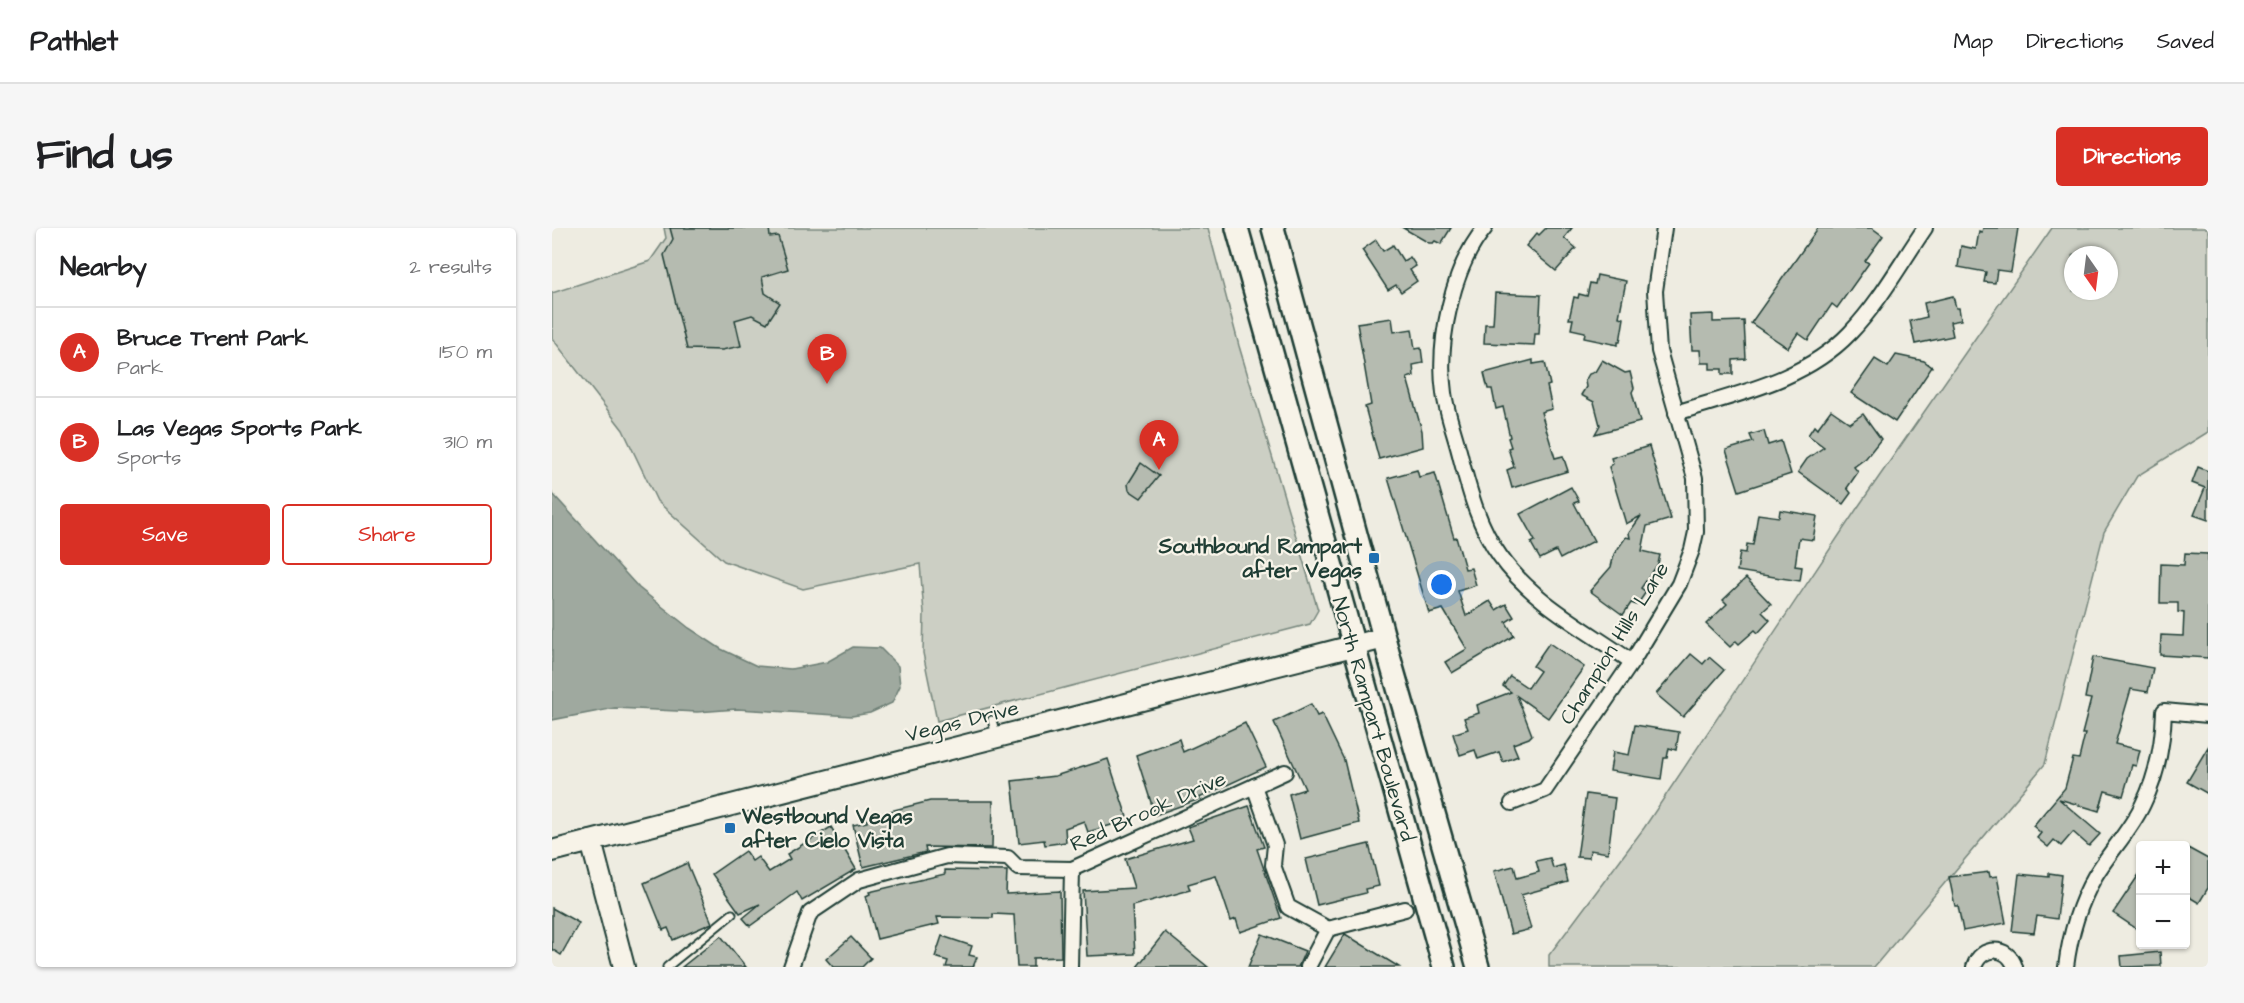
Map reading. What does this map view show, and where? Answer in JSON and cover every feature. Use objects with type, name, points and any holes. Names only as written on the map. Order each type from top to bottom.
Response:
[{"type":"main road","name":"North Rampart Boulevard","points":[[1237,228],[1352,646],[1416,907],[1444,967]]},
{"type":"main road","name":"North Rampart Boulevard","points":[[1273,228],[1384,638],[1478,967]]},
{"type":"main road","name":"Vegas Drive","points":[[552,851],[994,729],[1384,638]]},
{"type":"main road","points":[[591,841],[624,967]]},
{"type":"street","points":[[1485,228],[1479,235],[1455,285],[1443,338],[1444,393],[1471,496],[1483,528],[1494,547],[1521,582],[1547,603],[1632,662]]},
{"type":"street","name":"Champion Hills Lane","points":[[1512,803],[1545,790],[1632,662],[1679,584],[1692,550],[1696,532],[1695,478],[1659,351],[1655,291],[1664,228]]},
{"type":"street","points":[[1676,413],[1770,384],[1799,371],[1826,354],[1850,334],[1870,309],[1925,228]]},
{"type":"street","points":[[2066,967],[2074,923],[2084,898],[2096,875],[2131,825],[2152,782],[2162,742],[2164,711],[2208,715]]},
{"type":"street","name":"Red Brook Drive","points":[[791,967],[810,914],[859,880],[947,856],[1008,858],[1018,868],[1072,869],[1285,772]]},
{"type":"street","points":[[1254,786],[1275,845],[1273,864],[1288,907],[1328,929],[1416,907]]},
{"type":"street","points":[[1070,967],[1072,869]]},
{"type":"street","points":[[1308,967],[1328,929]]},
{"type":"street","points":[[1974,967],[1981,955],[1997,950],[2008,955],[2016,967]]},
{"type":"lane","points":[[667,967],[732,914]]},
{"type":"shaded area","points":[[664,228],[1208,228],[1239,346],[1318,610],[1310,624],[937,721],[923,653],[924,613],[920,564],[803,589],[724,561],[657,501],[623,430],[552,338],[552,293],[650,261],[666,238]]},
{"type":"shaded area","points":[[2052,228],[2208,228],[2208,432],[2137,476],[2104,532],[2045,764],[1874,967],[1549,967],[1549,955],[1644,828],[1858,507]]},
{"type":"shaded area","points":[[552,493],[639,588],[689,628],[721,649],[757,666],[791,669],[827,662],[853,647],[880,648],[898,666],[900,686],[892,703],[870,713],[852,716],[737,709],[697,712],[615,708],[552,720]]},
{"type":"building","points":[[670,228],[769,228],[770,237],[778,236],[788,269],[762,277],[765,293],[780,303],[767,323],[752,315],[735,320],[741,346],[722,350],[687,349],[664,255],[673,239]]},
{"type":"building","points":[[1403,228],[1451,228],[1441,244],[1435,241],[1429,243]]},
{"type":"building","points":[[1546,228],[1572,228],[1564,238],[1576,248],[1556,271],[1526,246],[1537,233],[1539,235]]},
{"type":"building","points":[[1818,228],[1872,228],[1883,236],[1865,261],[1869,263],[1837,308],[1832,304],[1808,340],[1798,333],[1788,348],[1751,323]]},
{"type":"building","points":[[1983,228],[2018,228],[2011,272],[1997,270],[1995,283],[1984,282],[1986,272],[1958,267],[1961,246],[1976,249],[1979,231],[1982,232]]},
{"type":"building","points":[[1376,240],[1383,251],[1393,245],[1403,261],[1410,257],[1416,266],[1410,270],[1417,281],[1401,292],[1396,285],[1388,290],[1362,250]]},
{"type":"building","points":[[1597,275],[1626,281],[1619,317],[1624,318],[1618,345],[1584,338],[1585,332],[1571,329],[1573,319],[1569,319],[1574,297],[1578,298],[1579,294],[1587,296],[1590,283],[1595,284]]},
{"type":"building","points":[[1495,293],[1541,295],[1539,334],[1535,334],[1534,345],[1484,343],[1485,324],[1493,324]]},
{"type":"building","points":[[1953,296],[1956,308],[1959,308],[1961,320],[1950,322],[1953,336],[1915,344],[1910,321],[1927,317],[1924,303]]},
{"type":"building","points":[[1713,314],[1713,322],[1744,321],[1746,359],[1733,360],[1733,374],[1722,374],[1722,369],[1710,369],[1710,363],[1701,363],[1700,350],[1692,350],[1690,315]]},
{"type":"building","points":[[1392,318],[1394,332],[1412,329],[1415,349],[1421,348],[1423,363],[1413,365],[1414,376],[1407,378],[1422,431],[1423,447],[1379,459],[1365,407],[1371,405],[1357,323]]},
{"type":"building","points":[[1896,355],[1924,361],[1932,367],[1895,422],[1851,393],[1875,359],[1888,367]]},
{"type":"building","points":[[1533,360],[1533,364],[1545,362],[1552,409],[1541,412],[1555,458],[1563,456],[1568,471],[1512,488],[1507,470],[1514,467],[1508,448],[1511,447],[1508,438],[1510,437],[1503,407],[1496,409],[1492,389],[1488,389],[1484,373]]},
{"type":"building","points":[[1602,360],[1625,373],[1630,372],[1634,388],[1632,392],[1640,422],[1595,434],[1600,425],[1594,402],[1581,395],[1586,387],[1585,381],[1589,374],[1595,372]]},
{"type":"building","points":[[1831,410],[1850,423],[1863,414],[1881,439],[1866,458],[1854,467],[1858,472],[1847,488],[1851,493],[1843,504],[1798,472],[1807,459],[1824,447],[1808,435],[1814,426],[1817,429]]},
{"type":"building","points":[[1764,431],[1768,445],[1781,441],[1791,474],[1739,491],[1726,450],[1753,442],[1750,435]]},
{"type":"building","points":[[1649,446],[1671,519],[1647,526],[1642,551],[1660,555],[1658,564],[1641,588],[1646,592],[1637,605],[1631,603],[1623,615],[1590,591],[1611,567],[1614,554],[1626,537],[1630,538],[1629,533],[1641,516],[1626,524],[1609,467],[1613,464],[1611,458]]},
{"type":"building","points":[[1141,463],[1159,476],[1141,498],[1129,490],[1128,484]]},
{"type":"building","points":[[2198,467],[2208,471],[2208,520],[2194,515],[2205,488],[2192,483]]},
{"type":"building","points":[[1417,470],[1419,477],[1435,473],[1465,569],[1471,568],[1476,585],[1458,591],[1466,616],[1490,601],[1496,610],[1506,604],[1514,617],[1506,622],[1514,636],[1452,673],[1445,662],[1467,649],[1443,609],[1429,613],[1388,478]]},
{"type":"building","points":[[1571,487],[1579,501],[1574,503],[1594,541],[1560,559],[1556,551],[1540,559],[1531,543],[1535,541],[1520,514]]},
{"type":"building","points":[[1780,510],[1817,516],[1813,540],[1799,538],[1795,566],[1802,567],[1800,581],[1737,571],[1740,552],[1746,553],[1747,544],[1753,545],[1758,514],[1779,517]]},
{"type":"building","points":[[2185,553],[2208,554],[2208,658],[2160,655],[2161,635],[2183,636],[2184,613],[2178,612],[2178,603],[2160,603],[2161,564],[2184,565]]},
{"type":"building","points":[[1746,578],[1771,604],[1762,612],[1770,620],[1758,633],[1755,630],[1739,644],[1736,641],[1730,647],[1706,624],[1727,604],[1723,600]]},
{"type":"building","points":[[1549,643],[1584,667],[1548,718],[1517,696],[1532,735],[1513,744],[1518,756],[1503,762],[1499,752],[1478,759],[1475,750],[1460,755],[1453,734],[1468,729],[1464,718],[1479,713],[1477,705],[1511,692],[1503,686],[1510,676],[1528,688],[1540,671],[1533,666]]},
{"type":"building","points":[[1691,654],[1703,664],[1709,657],[1724,670],[1683,717],[1656,694]]},
{"type":"building","points":[[2093,657],[2153,668],[2148,692],[2131,689],[2115,744],[2140,750],[2136,766],[2132,765],[2123,796],[2105,791],[2099,811],[2059,799],[2100,834],[2089,846],[2073,832],[2061,846],[2054,840],[2048,847],[2037,838],[2041,833],[2033,826],[2065,788],[2073,758],[2079,759],[2085,734],[2082,734],[2091,699],[2085,698]]},
{"type":"building","points":[[1311,704],[1317,716],[1322,714],[1344,760],[1359,823],[1300,839],[1289,794],[1305,789],[1274,722]]},
{"type":"building","points":[[1245,723],[1266,767],[1200,799],[1155,815],[1136,755],[1179,739],[1183,752]]},
{"type":"building","points":[[1635,725],[1679,732],[1676,750],[1669,748],[1667,758],[1664,758],[1661,779],[1610,771],[1613,752],[1629,755]]},
{"type":"building","points":[[2208,747],[2208,794],[2187,782]]},
{"type":"building","points":[[1108,759],[1128,820],[1088,832],[1084,821],[1065,828],[1066,842],[1045,845],[1044,840],[1019,843],[1012,781],[1055,776]]},
{"type":"building","points":[[1586,794],[1615,798],[1608,853],[1590,850],[1589,858],[1577,857]]},
{"type":"building","points":[[930,801],[993,801],[992,848],[925,847],[926,852],[863,867],[853,825],[867,822],[866,817]]},
{"type":"building","points":[[1249,806],[1264,847],[1257,849],[1281,918],[1240,932],[1236,919],[1231,921],[1216,876],[1188,884],[1190,890],[1132,906],[1135,954],[1087,956],[1083,891],[1134,888],[1125,859],[1193,839],[1188,827]]},
{"type":"building","points":[[831,827],[856,869],[802,901],[797,892],[750,926],[743,918],[760,904],[740,913],[712,874],[745,851],[752,861],[758,857],[769,872],[790,859],[787,854]]},
{"type":"building","points":[[1369,844],[1379,886],[1365,889],[1366,893],[1317,905],[1306,859]]},
{"type":"building","points":[[2190,849],[2208,859],[2208,888],[2199,903],[2190,897]]},
{"type":"building","points":[[1550,858],[1553,868],[1564,865],[1568,882],[1521,895],[1531,929],[1511,934],[1494,871],[1514,866],[1517,878],[1539,872],[1536,861]]},
{"type":"building","points":[[687,863],[712,923],[673,940],[668,928],[663,930],[644,883]]},
{"type":"building","points":[[945,870],[1007,871],[1006,894],[1060,891],[1061,957],[1033,958],[1033,967],[1017,967],[1014,915],[993,914],[993,918],[937,917],[939,924],[877,939],[866,896],[870,894],[869,892],[945,874]]},
{"type":"building","points":[[1989,872],[1990,877],[1997,876],[2006,923],[1963,931],[1949,877]]},
{"type":"building","points":[[2049,873],[2062,875],[2057,919],[2037,916],[2034,933],[2012,931],[2019,874],[2049,877]]},
{"type":"building","points":[[2136,879],[2136,928],[2113,913]]},
{"type":"building","points":[[552,908],[579,923],[561,955],[552,949]]},
{"type":"building","points":[[1165,932],[1208,967],[1137,967]]},
{"type":"building","points":[[1262,934],[1305,951],[1298,967],[1248,967]]},
{"type":"building","points":[[1345,934],[1399,967],[1325,967]]},
{"type":"building","points":[[721,936],[746,967],[682,967]]},
{"type":"building","points":[[942,936],[972,946],[969,955],[977,957],[973,967],[946,967],[948,961],[935,957]]},
{"type":"building","points":[[851,937],[871,958],[862,967],[833,967],[826,959]]},
{"type":"building","points":[[2160,952],[2161,966],[2122,967],[2121,956]]},
{"type":"place","name":"Las Vegas Sports Park","points":[[827,384]]},
{"type":"place","name":"Bruce Trent Park","points":[[1159,470]]},
{"type":"place","name":"Southbound Rampart after Vegas","points":[[1374,558]]},
{"type":"place","name":"Westbound Vegas after Cielo Vista","points":[[730,828]]}]
